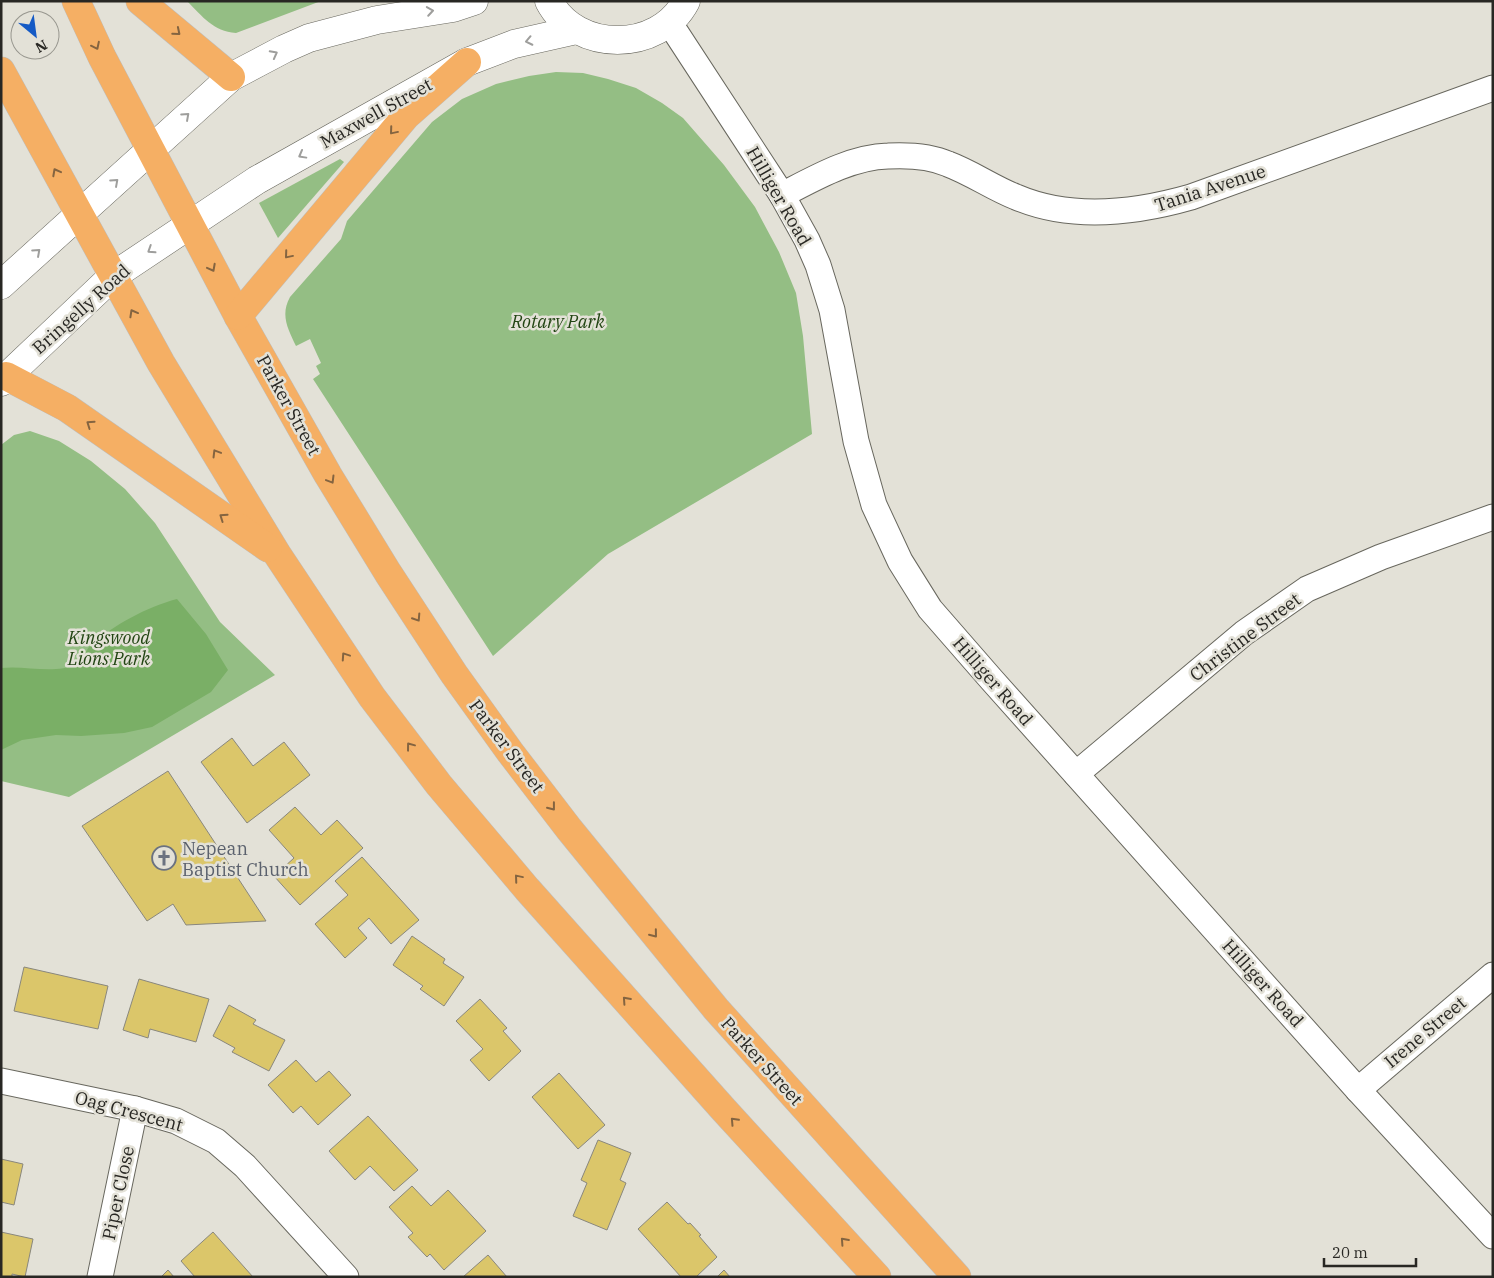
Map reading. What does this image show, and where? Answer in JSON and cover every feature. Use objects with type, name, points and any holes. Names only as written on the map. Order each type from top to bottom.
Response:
[{"type":"highway","name":"Parker Street","points":[[76,1],[96,46],[238,316],[328,475],[388,573],[454,674],[510,752],[569,829],[716,1009],[957,1277]]},
{"type":"highway","points":[[140,1],[231,77]]},
{"type":"highway","points":[[238,316],[406,116],[467,62]]},
{"type":"highway","points":[[2,75],[161,363],[277,554],[372,697],[439,785],[527,888],[718,1103],[877,1277]]},
{"type":"highway","points":[[3,379],[30,388],[67,408],[277,554]]},
{"type":"main road","points":[[1,285],[231,77],[309,38],[377,20],[453,8],[474,1]]},
{"type":"main road","points":[[549,1],[562,19],[576,30],[599,39],[624,41],[648,35],[669,22],[686,1]]},
{"type":"main road","name":"Maxwell Street","points":[[189,225],[258,180],[467,62],[514,44],[576,30]]},
{"type":"main road","name":"Bringelly Road","points":[[3,379],[113,276],[189,225]]},
{"type":"street","name":"Hilliger Road","points":[[669,22],[782,195],[807,240],[832,310],[849,408],[864,474],[874,505],[900,560],[930,609],[1358,1090],[1493,1236]]},
{"type":"street","name":"Tania Avenue","points":[[782,195],[844,166],[887,156],[912,156],[947,163],[1017,198],[1037,204],[1092,212],[1136,210],[1160,206],[1191,197],[1493,88]]},
{"type":"street","name":"Christine Street","points":[[1076,774],[1244,633],[1307,589],[1381,557],[1493,517]]},
{"type":"street","name":"Irene Street","points":[[1358,1090],[1493,975]]},
{"type":"street","name":"Oag Crescent","points":[[1,1081],[136,1109],[176,1121],[216,1141],[245,1166],[346,1277]]},
{"type":"street","name":"Piper Close","points":[[100,1277],[136,1109]]},
{"type":"green space","points":[[187,1],[321,1],[236,33],[228,32],[215,26],[203,18]]},
{"type":"green space","name":"Rotary Park","points":[[556,72],[583,73],[608,79],[636,88],[662,103],[683,118],[724,165],[755,207],[779,252],[796,293],[803,336],[812,434],[608,554],[493,656],[313,379],[320,374],[316,366],[321,363],[310,339],[296,346],[290,334],[285,316],[290,297],[341,239],[347,221],[432,122],[462,99],[496,84]]},
{"type":"green space","points":[[340,159],[344,162],[278,238],[259,203]]},
{"type":"green space","name":"Kingswood Lions Park","points":[[30,431],[59,441],[91,461],[125,489],[155,523],[220,622],[275,675],[69,797],[1,781],[1,445],[14,435]]},
{"type":"green space","points":[[177,599],[206,634],[228,670],[211,692],[152,727],[124,733],[81,736],[56,735],[22,740],[1,750],[1,668],[59,669],[77,664],[90,646],[109,631],[142,612]]},
{"type":"building","points":[[232,738],[253,766],[284,742],[310,775],[247,823],[201,762]]},
{"type":"building","name":"Nepean Baptist Church","points":[[168,771],[266,921],[186,925],[173,904],[147,921],[82,826]]},
{"type":"building","points":[[295,807],[321,835],[337,820],[363,848],[300,905],[274,876],[294,858],[269,830]]},
{"type":"building","points":[[362,857],[419,920],[391,944],[369,918],[358,928],[367,938],[345,958],[315,924],[348,895],[335,881]]},
{"type":"building","points":[[412,936],[445,959],[443,963],[464,977],[444,1006],[420,989],[423,986],[393,965]]},
{"type":"building","points":[[24,967],[108,986],[98,1029],[14,1011]]},
{"type":"building","points":[[139,979],[209,999],[196,1042],[150,1029],[148,1038],[123,1030]]},
{"type":"building","points":[[480,999],[507,1028],[503,1031],[521,1051],[489,1081],[470,1060],[483,1049],[456,1021]]},
{"type":"building","points":[[229,1005],[256,1020],[253,1024],[285,1040],[269,1071],[232,1052],[235,1048],[213,1036]]},
{"type":"building","points":[[296,1060],[316,1082],[329,1071],[351,1095],[318,1125],[301,1106],[293,1113],[268,1085]]},
{"type":"building","points":[[559,1073],[605,1125],[578,1149],[532,1097]]},
{"type":"building","points":[[368,1116],[418,1170],[394,1191],[370,1166],[355,1180],[329,1151]]},
{"type":"building","points":[[598,1140],[631,1153],[620,1180],[626,1183],[607,1230],[573,1216],[587,1183],[581,1180]]},
{"type":"building","points":[[1,1159],[23,1164],[14,1205],[1,1202]]},
{"type":"building","points":[[412,1186],[431,1206],[448,1190],[486,1231],[444,1270],[430,1254],[427,1257],[408,1237],[413,1233],[389,1207]]},
{"type":"building","points":[[667,1202],[701,1235],[699,1236],[717,1257],[696,1277],[681,1277],[638,1229]]},
{"type":"building","points":[[1,1232],[33,1239],[25,1277],[12,1274],[12,1277],[1,1277]]},
{"type":"building","points":[[213,1232],[253,1277],[195,1277],[181,1261]]},
{"type":"building","points":[[488,1255],[507,1277],[463,1277]]},
{"type":"building","points":[[168,1270],[174,1277],[161,1277]]},
{"type":"building","points":[[724,1270],[730,1277],[717,1277]]},
{"type":"place","name":"Nepean Baptist Church","points":[[164,858]]}]
